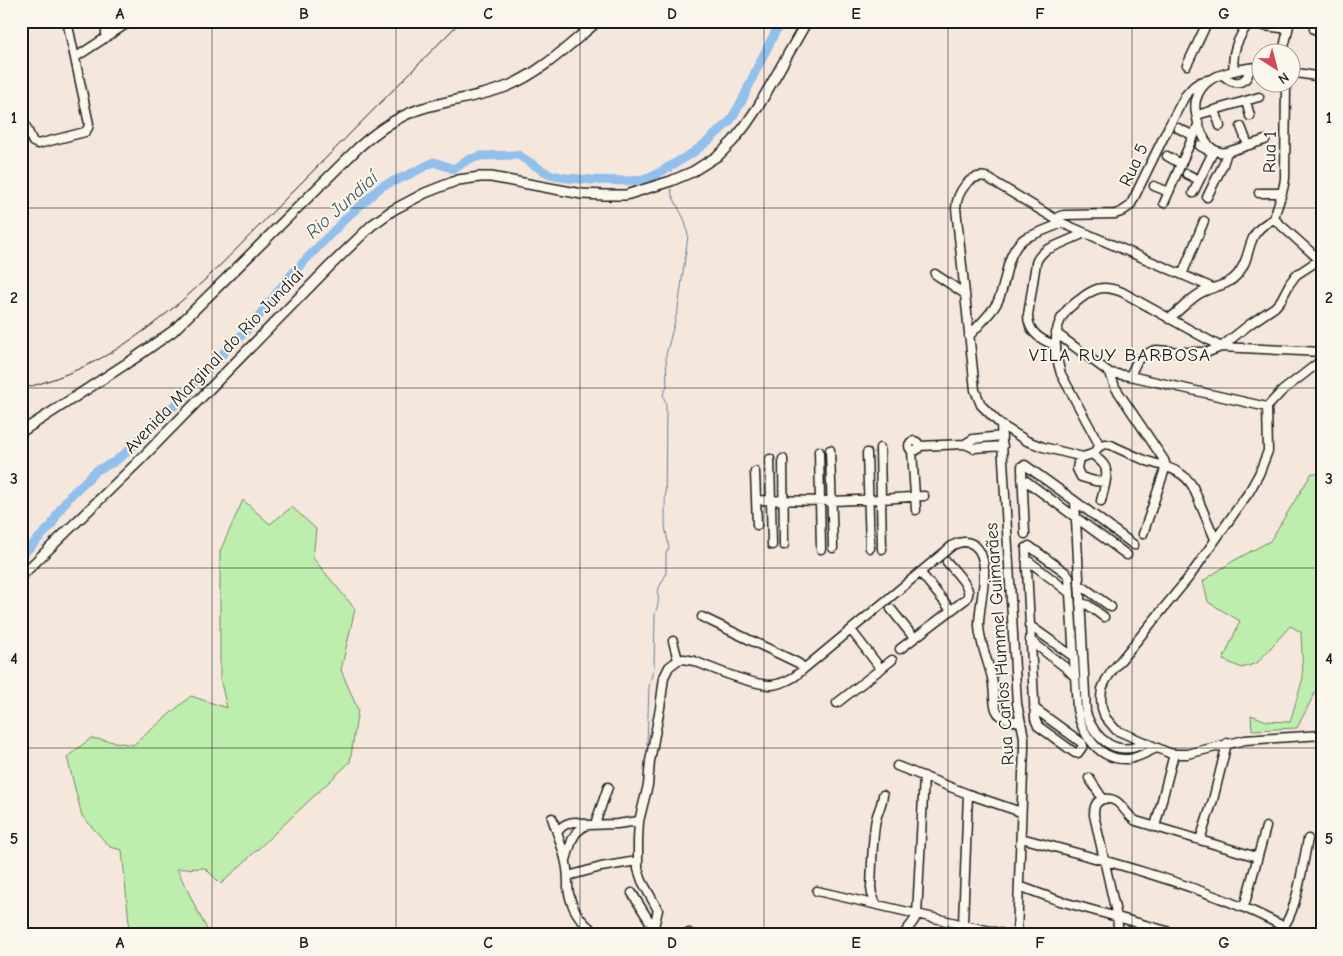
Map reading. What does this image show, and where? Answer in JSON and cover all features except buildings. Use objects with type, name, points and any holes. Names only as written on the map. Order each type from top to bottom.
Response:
[{"type":"main road","points":[[21,432],[173,331],[359,147],[387,124],[420,109],[495,90],[520,81],[540,68],[598,21]]},
{"type":"main road","name":"Avenida Marginal do Rio Jundiaí","points":[[21,576],[192,408],[329,266],[372,225],[393,210],[425,193],[458,180],[480,177],[491,177],[582,194],[604,196],[626,195],[671,181],[692,172],[719,154],[745,126],[758,107],[807,21]]},
{"type":"street","points":[[21,116],[32,140],[38,144],[85,132],[88,128],[89,124],[67,21]]},
{"type":"street","points":[[105,38],[108,21]]},
{"type":"street","points":[[76,58],[131,21]]},
{"type":"street","points":[[1187,65],[1208,21]]},
{"type":"street","points":[[1285,42],[1290,21]]},
{"type":"street","points":[[1234,71],[1232,60],[1234,51],[1248,22],[1281,28]]},
{"type":"street","points":[[1213,151],[1198,125],[1195,109],[1198,96],[1211,79],[1234,71],[1250,68],[1249,74],[1243,81],[1233,82],[1223,75]]},
{"type":"street","points":[[1300,74],[1322,77]]},
{"type":"street","name":"Rua 5","points":[[1060,221],[1059,217],[1065,214],[1115,214],[1126,210],[1130,206],[1185,96],[1200,82],[1211,79]]},
{"type":"street","name":"Rua 1","points":[[1274,219],[1285,178],[1286,92]]},
{"type":"street","points":[[1197,115],[1259,97]]},
{"type":"street","points":[[1246,101],[1250,116]]},
{"type":"street","points":[[1215,110],[1220,126]]},
{"type":"street","points":[[1164,203],[1198,125]]},
{"type":"street","points":[[1241,127],[1248,145]]},
{"type":"street","points":[[1178,128],[1194,136]]},
{"type":"street","points":[[1200,146],[1222,153],[1264,140]]},
{"type":"street","points":[[1193,193],[1213,151]]},
{"type":"street","points":[[1207,197],[1223,167],[1227,152]]},
{"type":"street","points":[[1167,156],[1181,164]]},
{"type":"street","points":[[1213,162],[1223,167]]},
{"type":"street","points":[[1187,174],[1199,180]]},
{"type":"street","points":[[1213,288],[1060,221],[986,177],[978,177],[964,186],[958,194],[956,208],[967,320],[975,390],[981,405],[1002,425],[1035,445],[1083,458],[1105,444],[1183,474],[1190,482],[1215,539]]},
{"type":"street","points":[[1154,186],[1169,192]]},
{"type":"street","points":[[1259,193],[1282,193]]},
{"type":"street","points":[[1130,376],[1141,356],[1152,351],[1208,352],[1221,347],[1275,307],[1282,300],[1296,275],[1321,261],[1274,219],[1260,227],[1256,232],[1244,263],[1236,277],[1222,286],[1200,293],[1169,318]]},
{"type":"street","points":[[969,336],[997,303],[1012,253],[1020,242],[1060,221]]},
{"type":"street","points":[[1182,275],[1204,221]]},
{"type":"street","points":[[1055,345],[1041,340],[1028,323],[1037,258],[1046,250],[1085,233]]},
{"type":"street","points":[[934,274],[965,294]]},
{"type":"street","points":[[1193,279],[1198,284],[1200,293]]},
{"type":"street","points":[[1100,446],[1061,374],[1055,345],[1059,323],[1067,310],[1093,290],[1102,287],[1122,292],[1221,347],[1322,352]]},
{"type":"street","points":[[967,320],[978,326]]},
{"type":"street","points":[[1056,333],[1110,374],[1130,376],[1267,407]]},
{"type":"street","points":[[1322,360],[1282,391],[1267,407],[1268,451],[1259,474],[1249,492],[1190,576],[1112,671],[1102,689],[1101,698],[1104,717],[1116,730],[1174,754],[1187,754],[1245,740],[1322,735]]},
{"type":"street","points":[[1110,374],[1115,387],[1164,460],[1166,466],[1144,534]]},
{"type":"street","name":"Rua Carlos Hummel Guimarães","points":[[1002,425],[1014,663],[1017,704],[1024,737],[1017,935]]},
{"type":"street","points":[[916,510],[915,448],[965,444],[973,439],[1004,441],[1015,435],[1019,437]]},
{"type":"street","points":[[880,448],[882,549]]},
{"type":"street","points":[[830,450],[833,548]]},
{"type":"street","points":[[819,451],[821,549]]},
{"type":"street","points":[[867,453],[870,548]]},
{"type":"street","points":[[1092,454],[1106,469],[1107,476],[1104,482],[1101,501]]},
{"type":"street","points":[[1078,457],[1077,470],[1081,476],[1104,482]]},
{"type":"street","points":[[783,458],[784,545]]},
{"type":"street","points":[[770,459],[772,545]]},
{"type":"street","points":[[1025,534],[1023,465],[1026,465],[1134,545]]},
{"type":"street","points":[[755,472],[757,524]]},
{"type":"street","points":[[1022,478],[1127,556]]},
{"type":"street","points":[[756,500],[832,501],[924,496]]},
{"type":"street","points":[[1074,501],[1086,713],[1089,722],[1099,736],[1112,746],[1128,749],[1145,743]]},
{"type":"street","points":[[652,931],[658,910],[642,881],[637,861],[639,821],[648,785],[650,761],[664,677],[669,667],[678,660],[694,661],[768,685],[786,681],[794,677],[953,545],[960,542],[970,543],[978,549],[984,560],[979,624],[980,636],[992,678],[995,708],[1002,718],[1020,722]]},
{"type":"street","points":[[1034,708],[1082,743],[1083,746],[1078,753],[1075,753],[1037,724],[1035,719],[1034,708],[1029,625],[1026,559],[1026,548],[1030,546],[1069,577],[1079,720],[1088,738],[1105,753],[1126,759],[1157,748]]},
{"type":"street","points":[[1026,559],[1070,593]]},
{"type":"street","points":[[900,649],[966,599],[969,593],[966,586],[947,562]]},
{"type":"street","points":[[920,572],[950,610]]},
{"type":"street","points":[[1079,584],[1111,607]]},
{"type":"street","points":[[1080,603],[1088,605],[1104,617]]},
{"type":"street","points":[[891,609],[914,638]]},
{"type":"street","points":[[702,617],[798,663],[804,668]]},
{"type":"street","points":[[1029,625],[1074,657]]},
{"type":"street","points":[[851,630],[881,669]]},
{"type":"street","points":[[1030,640],[1075,677]]},
{"type":"street","points":[[673,641],[678,660]]},
{"type":"street","points":[[837,704],[892,660]]},
{"type":"street","points":[[1200,840],[1213,800],[1227,744]]},
{"type":"street","points":[[1155,827],[1174,754]]},
{"type":"street","points":[[897,766],[968,794],[1021,812]]},
{"type":"street","points":[[903,935],[917,915],[924,776]]},
{"type":"street","points":[[1089,778],[1103,799]]},
{"type":"street","points":[[566,862],[572,840],[576,833],[584,826],[591,824],[608,787]]},
{"type":"street","points":[[963,924],[968,794]]},
{"type":"street","points":[[876,904],[871,888],[874,831],[883,795]]},
{"type":"street","points":[[1119,935],[1117,917],[1094,815],[1095,804],[1103,799],[1110,798],[1114,800],[1136,821],[1257,857]]},
{"type":"street","points":[[552,818],[566,862],[568,888],[575,911],[586,925],[599,935]]},
{"type":"street","points":[[557,833],[563,825],[569,822],[617,824],[639,821]]},
{"type":"street","points":[[1244,907],[1266,827]]},
{"type":"street","points":[[1021,838],[1186,886],[1244,907],[1283,926]]},
{"type":"street","points":[[1275,935],[1291,913],[1308,838]]},
{"type":"street","points":[[568,876],[601,867],[637,861]]},
{"type":"street","points":[[1019,886],[1060,901],[1181,935]]},
{"type":"street","points":[[816,891],[1008,935]]},
{"type":"street","points":[[632,893],[652,931]]},
{"type":"green space","points":[[1312,473],[1322,474],[1322,679],[1297,728],[1252,730],[1251,715],[1267,721],[1290,722],[1303,678],[1301,632],[1290,626],[1257,663],[1242,668],[1223,660],[1240,621],[1208,602],[1203,581],[1233,561],[1270,541]]},
{"type":"green space","points":[[243,500],[270,524],[292,507],[316,529],[313,558],[355,609],[341,670],[358,710],[350,762],[221,884],[205,868],[177,869],[210,935],[125,935],[129,923],[122,850],[110,847],[82,816],[67,757],[91,738],[133,745],[191,696],[227,708],[220,679],[220,551]]},
{"type":"waterway","name":"Rio Jundiaí","points":[[21,556],[51,526],[70,496],[97,470],[114,462],[128,451],[168,409],[174,406],[197,379],[250,327],[291,275],[346,218],[382,186],[434,162],[454,169],[467,160],[481,156],[518,155],[550,175],[567,178],[629,181],[655,175],[691,154],[730,121],[742,101],[781,21]]},
{"type":"waterway","name":"Rio Jundiaí","points":[[671,172],[672,165]]},
{"type":"waterway","points":[[647,744],[649,686],[654,667],[655,613],[658,605],[657,592],[666,574],[666,553],[669,548],[665,526],[666,404],[663,395],[667,386],[666,355],[678,309],[688,236],[685,221],[671,189]]},
{"type":"railway","points":[[21,389],[68,374],[102,358],[138,335],[185,298],[230,256],[461,21]]},
{"type":"district","name":"VILA RUY BARBOSA","points":[[1120,355]]}]
